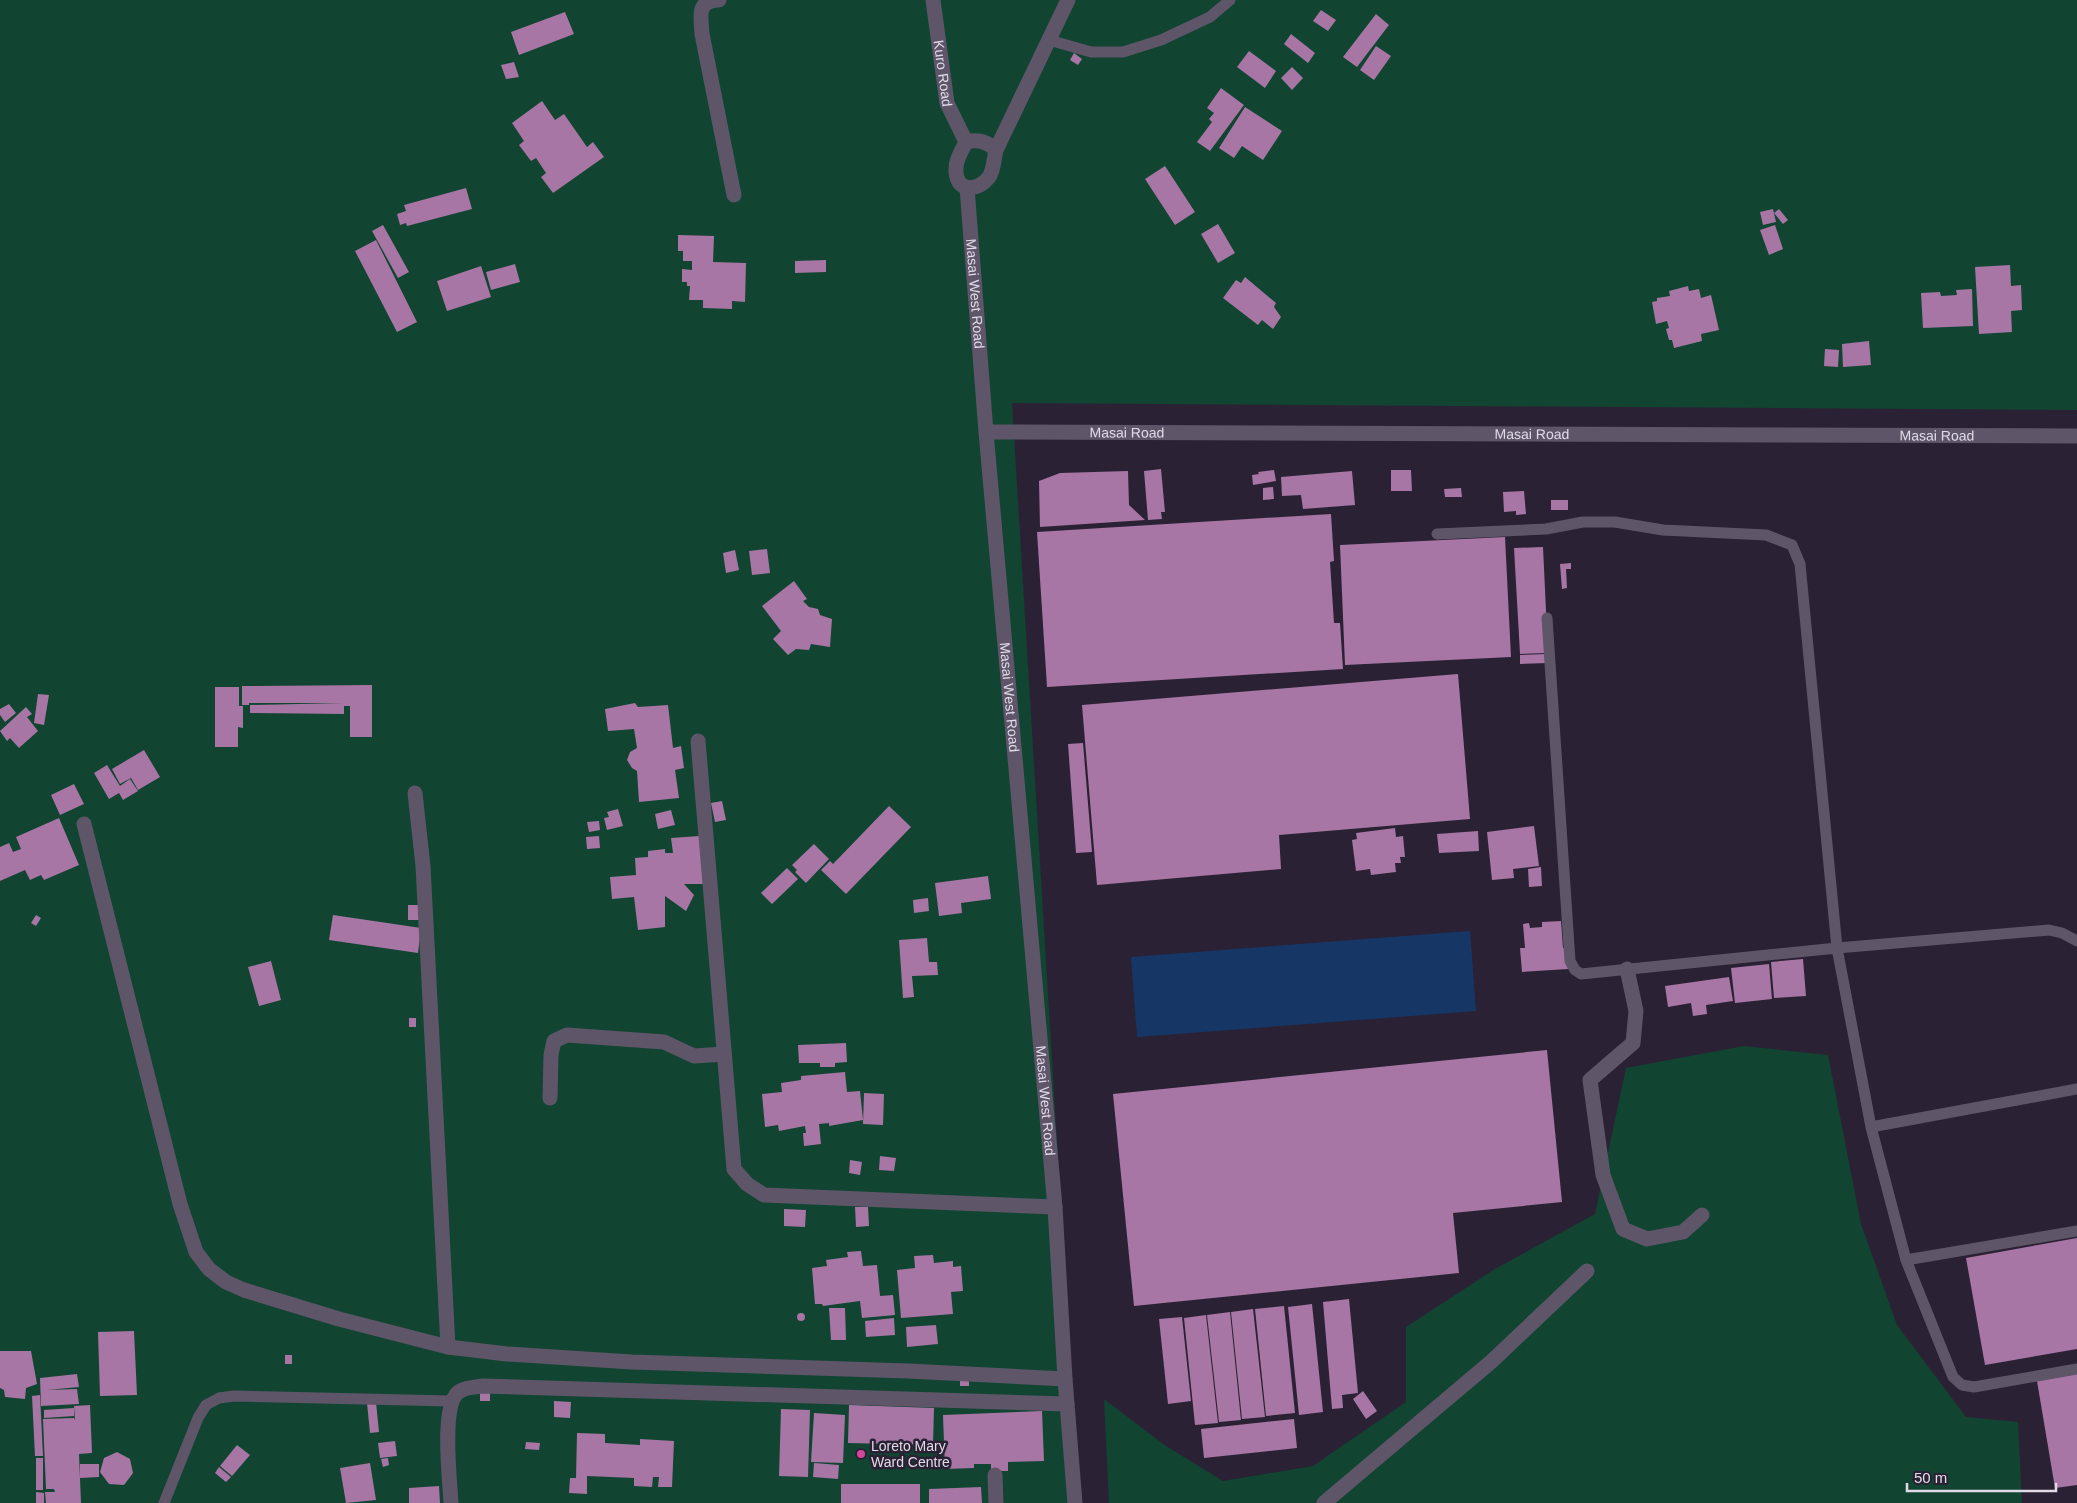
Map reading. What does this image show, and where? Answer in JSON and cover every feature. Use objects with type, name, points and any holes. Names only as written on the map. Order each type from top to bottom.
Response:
[{"type":"street","points":[[719,0],[711,0],[704,4],[701,11],[702,34],[734,195]]},
{"type":"street","name":"Kuro Road","points":[[933,0],[947,104],[966,142]]},
{"type":"street","points":[[996,150],[982,140],[966,142],[957,160],[956,173],[960,184],[967,188],[980,186],[990,176],[996,150],[1068,0]]},
{"type":"street","name":"Masai West Road","points":[[967,188],[986,432],[1055,1207],[1065,1379],[1075,1503]]},
{"type":"street","name":"Masai Road","points":[[986,432],[2077,436]]},
{"type":"street","points":[[698,741],[734,1169],[747,1184],[764,1195],[1055,1207]]},
{"type":"street","points":[[415,793],[423,866],[448,1347]]},
{"type":"street","points":[[84,824],[180,1204],[196,1252],[209,1269],[220,1278],[244,1290],[339,1319],[448,1347],[507,1354],[632,1362],[908,1371],[1065,1379]]},
{"type":"street","points":[[1627,969],[1636,1011],[1633,1043],[1590,1080],[1603,1175],[1623,1229],[1647,1239],[1683,1232],[1702,1215]]},
{"type":"street","points":[[550,1098],[551,1056],[554,1041],[568,1035],[664,1042],[694,1056],[724,1054]]},
{"type":"street","points":[[1324,1503],[1492,1361],[1588,1272]]},
{"type":"street","points":[[451,1503],[448,1418],[451,1401],[460,1391],[483,1386],[1068,1404]]},
{"type":"street","points":[[995,1475],[996,1503]]},
{"type":"lane","points":[[1049,40],[1091,52],[1123,52],[1169,36],[1210,17],[1230,0]]},
{"type":"lane","points":[[1437,534],[1546,529],[1582,522],[1615,522],[1663,530],[1766,535],[1792,545],[1800,564],[1837,948],[1871,1126],[1906,1260],[1953,1377],[1962,1385],[1974,1387],[2077,1369]]},
{"type":"lane","points":[[1547,618],[1570,961],[1575,970],[1581,974],[1837,948],[2049,930],[2062,933],[2077,941]]},
{"type":"lane","points":[[1871,1126],[2077,1089]]},
{"type":"lane","points":[[1906,1260],[2077,1231]]},
{"type":"lane","points":[[164,1503],[198,1418],[206,1405],[219,1398],[244,1396],[451,1401]]},
{"type":"green space","points":[[0,0],[2077,0],[2077,410],[1012,403],[1079,1503],[0,1503]]},
{"type":"green space","points":[[1744,1046],[1828,1055],[1861,1224],[1897,1325],[1966,1417],[2018,1422],[2022,1503],[1109,1503],[1104,1399],[1166,1446],[1223,1481],[1313,1466],[1406,1402],[1406,1327],[1495,1269],[1595,1214],[1626,1068]]},
{"type":"water","points":[[1470,931],[1476,1011],[1137,1037],[1131,957]]},
{"type":"building","points":[[1321,10],[1336,20],[1328,31],[1313,21]]},
{"type":"building","points":[[565,12],[574,34],[519,55],[511,32]]},
{"type":"building","points":[[1376,14],[1389,25],[1357,67],[1343,57]]},
{"type":"building","points":[[1291,34],[1315,53],[1308,63],[1284,44]]},
{"type":"building","points":[[1376,46],[1391,56],[1374,80],[1360,70]]},
{"type":"building","points":[[1249,51],[1276,71],[1265,88],[1237,67]]},
{"type":"building","points":[[1074,53],[1082,59],[1078,65],[1070,60]]},
{"type":"building","points":[[514,62],[519,77],[506,79],[501,65]]},
{"type":"building","points":[[1292,67],[1303,78],[1292,90],[1281,78]]},
{"type":"building","points":[[1221,88],[1244,105],[1210,151],[1197,142],[1212,122],[1209,119],[1214,113],[1207,108]]},
{"type":"building","points":[[542,101],[555,120],[564,114],[587,147],[593,142],[604,157],[553,193],[541,177],[546,173],[536,158],[531,161],[519,145],[524,141],[512,123]]},
{"type":"building","points":[[1245,107],[1282,131],[1263,160],[1242,146],[1234,158],[1219,148]]},
{"type":"building","points":[[1165,166],[1195,212],[1175,225],[1145,179]]},
{"type":"building","points":[[466,188],[472,209],[407,226],[406,223],[400,225],[397,214],[406,211],[404,205]]},
{"type":"building","points":[[1773,209],[1776,222],[1763,225],[1760,212]]},
{"type":"building","points":[[1779,209],[1788,220],[1783,224],[1774,213]]},
{"type":"building","points":[[1218,224],[1235,253],[1218,263],[1201,234]]},
{"type":"building","points":[[383,225],[409,272],[398,278],[372,231]]},
{"type":"building","points":[[1775,225],[1783,249],[1769,255],[1760,230]]},
{"type":"building","points":[[678,235],[714,236],[713,262],[746,263],[745,302],[732,301],[732,309],[703,308],[703,300],[689,300],[690,286],[687,286],[687,282],[682,282],[682,269],[692,270],[692,261],[683,261],[683,251],[678,251]]},
{"type":"building","points":[[376,240],[417,322],[397,332],[355,251]]},
{"type":"building","points":[[826,260],[826,272],[795,273],[795,261]]},
{"type":"building","points":[[515,264],[520,282],[491,290],[486,272]]},
{"type":"building","points":[[2010,265],[2011,286],[2021,285],[2022,310],[2011,311],[2012,332],[1979,334],[1975,267]]},
{"type":"building","points":[[481,266],[491,297],[447,311],[437,281]]},
{"type":"building","points":[[1245,277],[1276,303],[1274,307],[1281,317],[1273,329],[1262,320],[1258,325],[1223,298],[1236,280],[1241,283]]},
{"type":"building","points":[[1688,286],[1689,291],[1699,289],[1701,298],[1711,295],[1719,330],[1701,334],[1702,341],[1674,348],[1672,340],[1669,340],[1666,329],[1669,328],[1667,321],[1656,324],[1652,302],[1657,301],[1657,298],[1670,296],[1669,291]]},
{"type":"building","points":[[1972,289],[1973,326],[1923,328],[1921,293],[1940,292],[1941,296],[1957,295],[1956,290]]},
{"type":"building","points":[[1869,341],[1871,365],[1843,367],[1842,344]]},
{"type":"building","points":[[1825,349],[1839,350],[1838,367],[1824,366]]},
{"type":"building","points":[[1161,469],[1165,512],[1161,512],[1162,519],[1148,520],[1144,471]]},
{"type":"building","points":[[1274,470],[1276,481],[1253,485],[1252,475],[1259,474],[1258,472]]},
{"type":"building","points":[[1391,470],[1411,470],[1412,491],[1391,491]]},
{"type":"building","points":[[1128,471],[1129,505],[1145,520],[1040,527],[1039,481],[1060,473]]},
{"type":"building","points":[[1352,471],[1355,505],[1303,509],[1301,495],[1282,496],[1281,477]]},
{"type":"building","points":[[1273,487],[1274,499],[1263,500],[1263,488]]},
{"type":"building","points":[[1461,488],[1462,497],[1445,497],[1444,489]]},
{"type":"building","points":[[1524,491],[1526,514],[1516,515],[1516,511],[1504,512],[1503,492]]},
{"type":"building","points":[[1551,500],[1568,500],[1568,510],[1551,510]]},
{"type":"building","points":[[1331,514],[1334,561],[1330,562],[1334,623],[1340,623],[1343,669],[1047,687],[1037,532]]},
{"type":"building","points":[[1505,537],[1511,657],[1345,665],[1340,545]]},
{"type":"building","points":[[1543,547],[1548,653],[1520,654],[1514,548]]},
{"type":"building","points":[[767,549],[770,573],[752,575],[749,551]]},
{"type":"building","points":[[735,550],[739,570],[726,573],[723,553]]},
{"type":"building","points":[[1571,563],[1571,569],[1566,569],[1567,588],[1562,589],[1560,564]]},
{"type":"building","points":[[794,581],[807,599],[803,601],[809,607],[818,609],[820,615],[832,619],[830,647],[811,644],[809,650],[796,649],[788,655],[773,639],[781,631],[762,606]]},
{"type":"building","points":[[1548,654],[1548,663],[1520,664],[1520,655]]},
{"type":"building","points":[[1458,674],[1470,819],[1279,835],[1281,869],[1097,885],[1082,705]]},
{"type":"building","points":[[372,685],[372,737],[350,737],[350,706],[344,706],[344,714],[250,713],[250,705],[344,703],[249,703],[249,705],[242,705],[242,686]]},
{"type":"building","points":[[215,687],[239,687],[239,706],[243,706],[243,728],[238,727],[238,747],[215,747]]},
{"type":"building","points":[[38,694],[49,695],[44,725],[34,723]]},
{"type":"building","points":[[635,703],[638,707],[668,705],[673,748],[681,746],[684,768],[675,770],[679,798],[639,802],[637,771],[632,768],[627,760],[630,752],[637,748],[634,729],[608,731],[605,709]]},
{"type":"building","points":[[9,704],[16,713],[5,722],[0,715],[0,709]]},
{"type":"building","points":[[26,707],[32,714],[27,717],[38,731],[19,748],[10,738],[7,741],[0,731]]},
{"type":"building","points":[[1083,743],[1092,852],[1076,853],[1068,744]]},
{"type":"building","points":[[144,750],[160,777],[138,790],[131,778],[120,784],[112,769]]},
{"type":"building","points":[[107,765],[120,786],[130,779],[138,791],[123,800],[119,793],[109,799],[94,773]]},
{"type":"building","points":[[74,784],[84,804],[60,815],[51,795]]},
{"type":"building","points":[[722,801],[726,820],[715,822],[711,803]]},
{"type":"building","points":[[889,806],[911,827],[846,894],[821,870],[830,861],[833,864]]},
{"type":"building","points":[[618,809],[623,826],[607,830],[604,818],[609,817],[607,812]]},
{"type":"building","points":[[671,810],[675,825],[658,829],[655,814]]},
{"type":"building","points":[[59,818],[79,865],[44,880],[41,875],[30,880],[25,870],[0,881],[0,847],[9,843],[13,852],[21,849],[16,837]]},
{"type":"building","points":[[599,821],[600,830],[589,832],[587,822]]},
{"type":"building","points":[[1534,826],[1539,866],[1513,869],[1514,878],[1492,880],[1487,832]]},
{"type":"building","points":[[1395,828],[1396,837],[1403,836],[1405,857],[1400,857],[1401,863],[1395,863],[1396,872],[1371,875],[1370,869],[1356,871],[1352,840],[1357,839],[1356,833]]},
{"type":"building","points":[[1478,831],[1479,851],[1439,853],[1437,834]]},
{"type":"building","points":[[599,836],[600,848],[587,849],[586,837]]},
{"type":"building","points":[[699,836],[704,884],[684,884],[694,895],[686,911],[665,896],[665,927],[638,930],[634,897],[612,899],[610,877],[636,875],[635,858],[648,857],[648,851],[665,849],[665,853],[673,853],[671,838]]},
{"type":"building","points":[[814,844],[829,859],[806,883],[795,872],[797,870],[792,865]]},
{"type":"building","points":[[1541,867],[1542,886],[1529,887],[1528,869]]},
{"type":"building","points":[[787,868],[798,879],[772,904],[761,893]]},
{"type":"building","points":[[988,876],[991,899],[961,903],[962,913],[939,916],[935,883]]},
{"type":"building","points":[[928,898],[929,911],[914,913],[913,900]]},
{"type":"building","points":[[408,905],[419,905],[419,920],[408,920]]},
{"type":"building","points":[[36,915],[41,918],[36,926],[31,923]]},
{"type":"building","points":[[333,915],[421,928],[418,953],[329,940]]},
{"type":"building","points":[[1561,921],[1563,948],[1566,948],[1568,969],[1522,972],[1520,948],[1525,948],[1523,924],[1529,923],[1530,928],[1542,927],[1542,922]]},
{"type":"building","points":[[927,938],[929,962],[937,962],[938,975],[912,976],[914,997],[903,998],[899,940]]},
{"type":"building","points":[[1803,959],[1806,996],[1774,998],[1771,962]]},
{"type":"building","points":[[271,961],[281,1000],[259,1006],[248,967]]},
{"type":"building","points":[[1769,964],[1772,999],[1735,1003],[1731,968]]},
{"type":"building","points":[[1729,977],[1733,1001],[1706,1005],[1707,1014],[1693,1016],[1691,1003],[1668,1007],[1665,986]]},
{"type":"building","points":[[409,1018],[416,1018],[416,1027],[409,1027]]},
{"type":"building","points":[[846,1043],[847,1062],[835,1063],[835,1067],[820,1067],[820,1063],[799,1063],[798,1045]]},
{"type":"building","points":[[1547,1050],[1562,1202],[1453,1213],[1459,1273],[1134,1306],[1113,1094]]},
{"type":"building","points":[[845,1072],[847,1092],[860,1091],[863,1120],[829,1126],[829,1123],[819,1124],[821,1144],[804,1146],[803,1133],[806,1133],[805,1126],[779,1131],[778,1125],[765,1127],[762,1094],[782,1092],[781,1083],[801,1080],[801,1076]]},
{"type":"building","points":[[864,1093],[884,1094],[883,1125],[863,1124]]},
{"type":"building","points":[[880,1156],[896,1158],[894,1171],[879,1170]]},
{"type":"building","points":[[850,1160],[862,1162],[860,1175],[849,1173]]},
{"type":"building","points":[[855,1207],[868,1207],[869,1226],[856,1227]]},
{"type":"building","points":[[784,1209],[806,1210],[805,1227],[784,1226]]},
{"type":"building","points":[[2077,1238],[2077,1349],[1985,1365],[1966,1258]]},
{"type":"building","points":[[861,1251],[863,1266],[877,1265],[880,1296],[893,1295],[895,1315],[862,1318],[860,1301],[823,1306],[822,1304],[815,1304],[812,1268],[827,1266],[826,1260],[848,1257],[847,1252]]},
{"type":"building","points":[[933,1255],[934,1263],[953,1261],[953,1267],[961,1266],[963,1291],[951,1292],[953,1314],[901,1318],[897,1270],[915,1268],[914,1256]]},
{"type":"building","points":[[1349,1299],[1358,1393],[1342,1395],[1343,1408],[1332,1409],[1323,1302]]},
{"type":"building","points":[[1312,1304],[1323,1412],[1299,1415],[1288,1307]]},
{"type":"building","points":[[1284,1306],[1295,1413],[1266,1416],[1255,1309]]},
{"type":"building","points":[[829,1308],[845,1308],[846,1340],[831,1340]]},
{"type":"building","points":[[1253,1309],[1265,1417],[1242,1419],[1231,1312]]},
{"type":"building","points":[[1230,1312],[1241,1420],[1219,1422],[1207,1315]]},
{"type":"building","points":[[801,1313],[805,1317],[801,1321],[797,1317]]},
{"type":"building","points":[[1206,1315],[1218,1423],[1195,1425],[1184,1318]]},
{"type":"building","points":[[1182,1317],[1191,1401],[1168,1404],[1159,1319]]},
{"type":"building","points":[[894,1318],[895,1335],[866,1337],[865,1321]]},
{"type":"building","points":[[936,1325],[938,1344],[907,1347],[906,1327]]},
{"type":"building","points":[[134,1331],[137,1395],[100,1396],[98,1332]]},
{"type":"building","points":[[0,1351],[31,1351],[37,1384],[26,1388],[25,1399],[5,1397],[4,1390],[0,1388]]},
{"type":"building","points":[[285,1355],[292,1355],[292,1364],[285,1364]]},
{"type":"building","points":[[77,1374],[79,1387],[47,1390],[77,1389],[79,1404],[41,1406],[40,1378]]},
{"type":"building","points":[[2077,1374],[2077,1485],[2055,1488],[2037,1381]]},
{"type":"building","points":[[960,1380],[969,1380],[969,1386],[960,1386]]},
{"type":"building","points":[[1363,1391],[1377,1411],[1366,1419],[1353,1399]]},
{"type":"building","points":[[480,1392],[490,1392],[490,1401],[480,1401]]},
{"type":"building","points":[[40,1395],[43,1456],[35,1456],[32,1396]]},
{"type":"building","points":[[554,1401],[571,1402],[570,1418],[554,1417]]},
{"type":"building","points":[[376,1402],[379,1432],[370,1433],[367,1403]]},
{"type":"building","points":[[90,1405],[92,1453],[79,1454],[81,1503],[46,1503],[45,1492],[55,1492],[54,1489],[46,1489],[43,1419],[74,1418],[75,1420],[74,1406]]},
{"type":"building","points":[[849,1405],[934,1408],[933,1445],[848,1443]]},
{"type":"building","points":[[74,1408],[74,1416],[44,1418],[44,1410]]},
{"type":"building","points":[[781,1409],[810,1410],[808,1477],[779,1476]]},
{"type":"building","points":[[1042,1411],[1044,1461],[1008,1462],[1008,1471],[991,1471],[991,1464],[974,1464],[974,1468],[945,1469],[943,1415]]},
{"type":"building","points":[[814,1413],[845,1415],[843,1463],[811,1462]]},
{"type":"building","points":[[1294,1419],[1297,1448],[1204,1458],[1201,1429]]},
{"type":"building","points":[[577,1433],[605,1434],[605,1443],[640,1445],[640,1439],[674,1441],[672,1487],[658,1487],[659,1477],[653,1477],[652,1487],[634,1486],[634,1478],[587,1476],[587,1494],[569,1493],[570,1478],[576,1478]]},
{"type":"building","points":[[395,1441],[397,1456],[380,1458],[378,1443]]},
{"type":"building","points":[[526,1442],[540,1443],[539,1450],[525,1449]]},
{"type":"building","points":[[237,1445],[250,1455],[232,1476],[220,1466]]},
{"type":"building","points":[[117,1452],[130,1459],[133,1473],[124,1485],[109,1484],[100,1472],[104,1458]]},
{"type":"building","points":[[36,1458],[43,1458],[43,1490],[36,1490]]},
{"type":"building","points":[[388,1458],[389,1465],[383,1467],[381,1459]]},
{"type":"building","points":[[370,1463],[376,1500],[346,1503],[340,1468]]},
{"type":"building","points":[[814,1463],[839,1465],[838,1479],[813,1477]]},
{"type":"building","points":[[80,1464],[99,1464],[99,1477],[80,1478]]},
{"type":"building","points":[[219,1467],[231,1477],[226,1482],[215,1473]]},
{"type":"building","points":[[841,1484],[920,1484],[920,1503],[841,1503]]},
{"type":"building","points":[[439,1486],[440,1503],[409,1503],[409,1488]]},
{"type":"building","points":[[981,1487],[982,1503],[929,1503],[929,1489]]},
{"type":"building","points":[[36,1492],[44,1493],[44,1503],[36,1503]]},
{"type":"place","name":"Loreto Mary Ward Centre","points":[[861,1454]]}]
